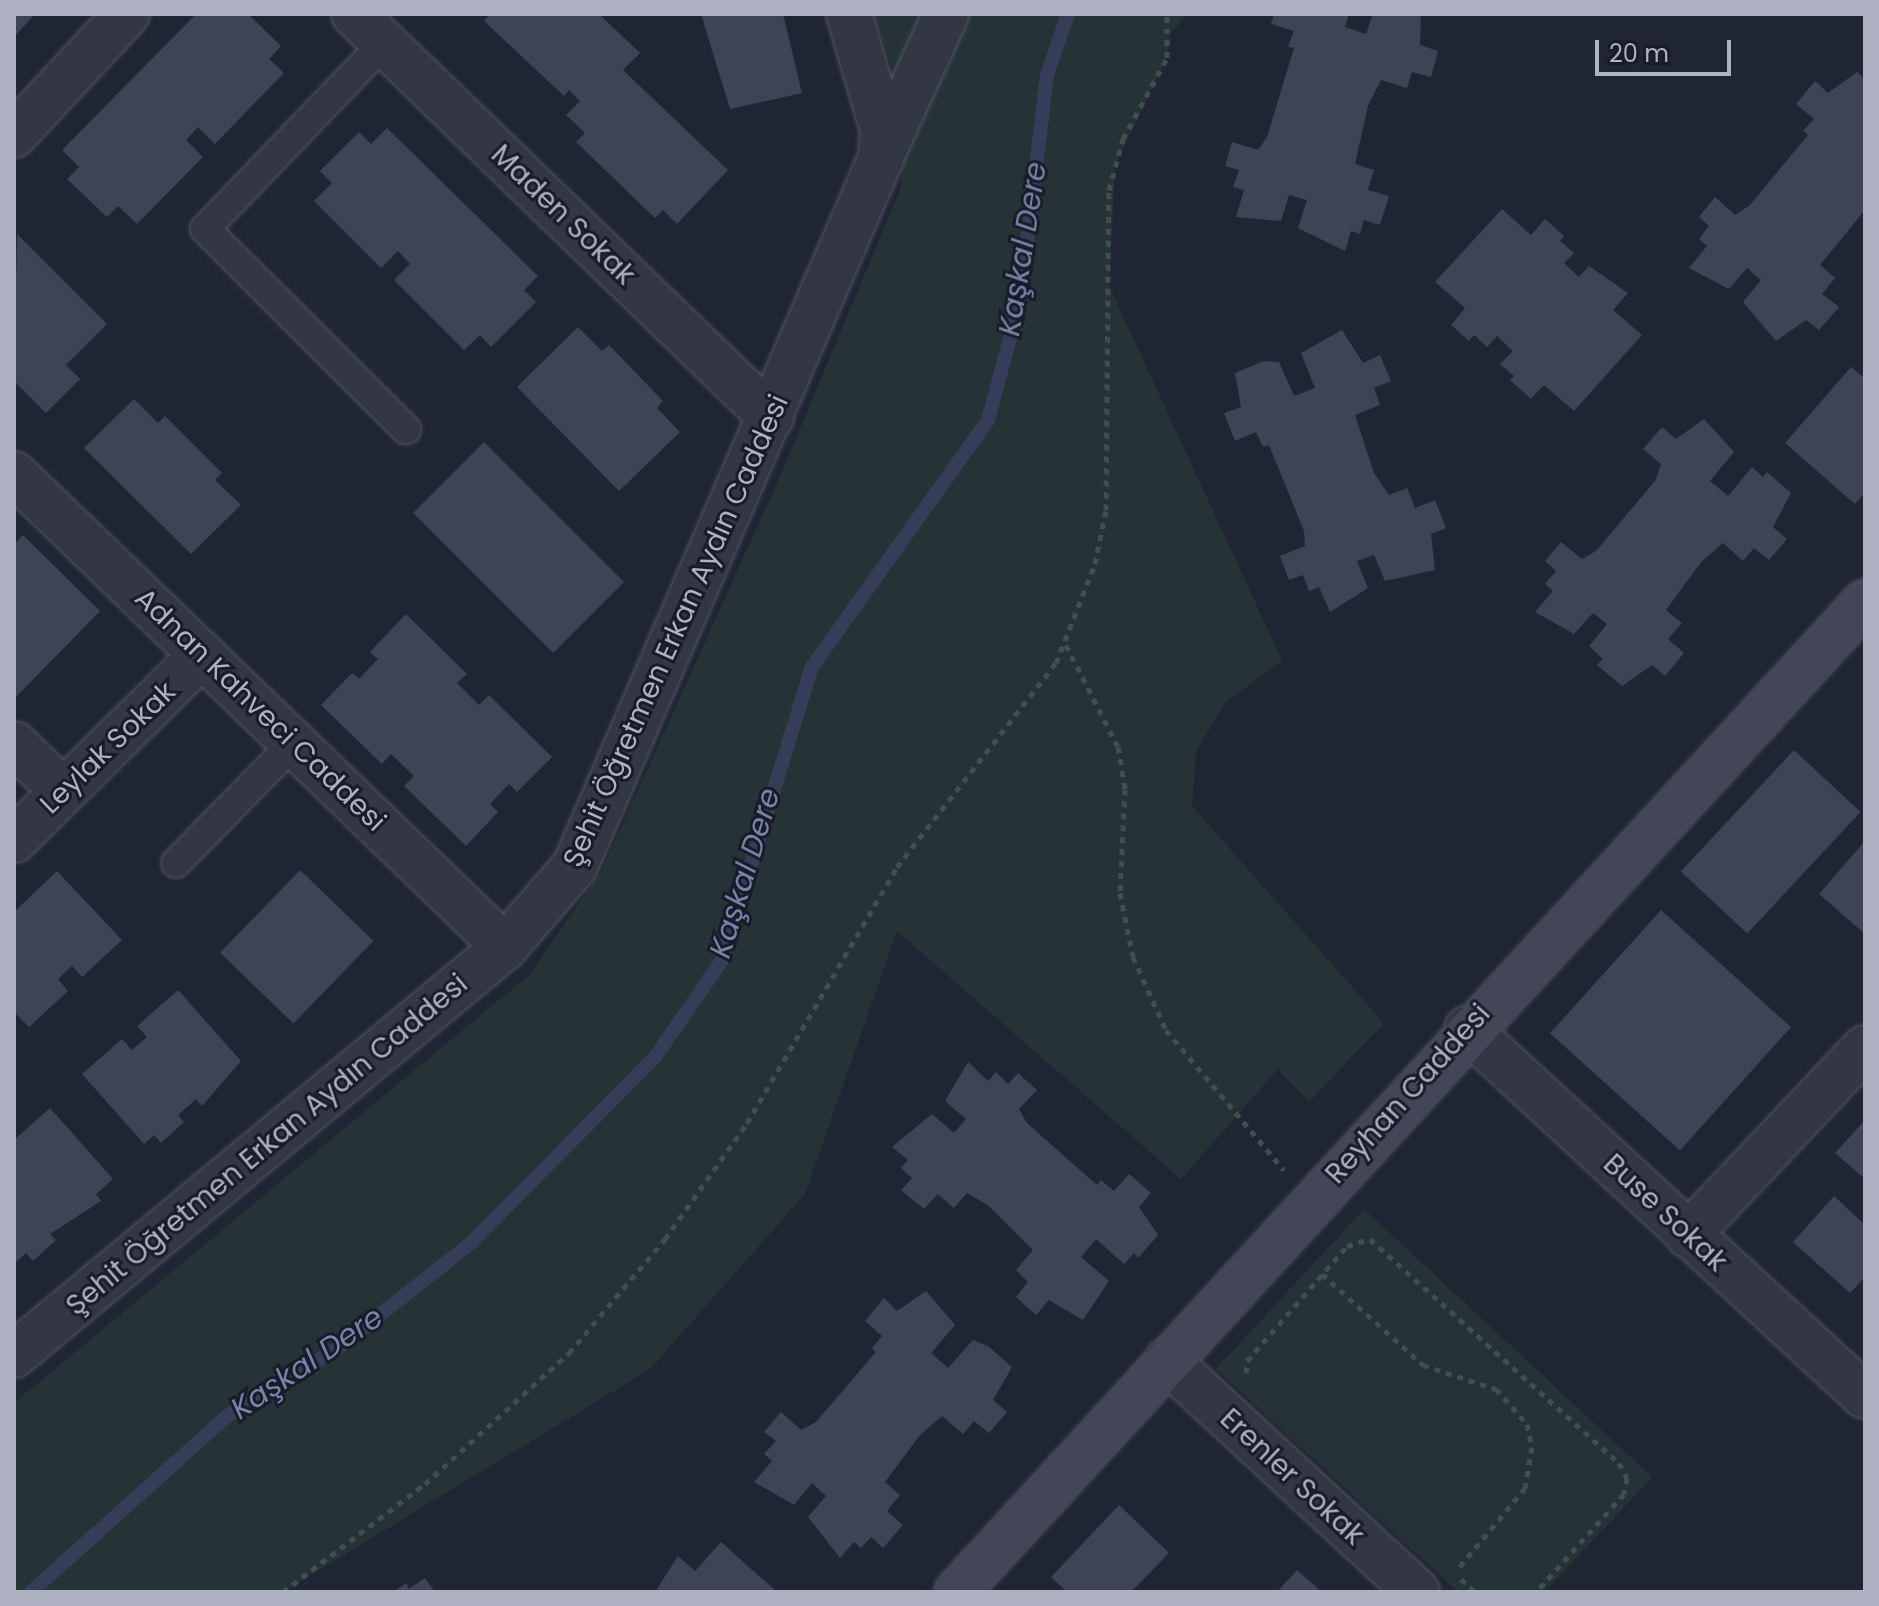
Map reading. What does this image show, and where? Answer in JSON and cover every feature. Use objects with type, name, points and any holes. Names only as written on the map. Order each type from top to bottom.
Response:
[{"type":"street","points":[[14,135],[127,14]]},
{"type":"street","name":"Şehit Öğretmen Erkan Aydın Caddesi","points":[[14,1355],[505,947],[575,866],[881,158],[883,130],[849,14]]},
{"type":"street","points":[[881,158],[946,14]]},
{"type":"street","name":"Maden Sokak","points":[[369,28],[771,417]]},
{"type":"street","name":"Adnan Kahveci Caddesi","points":[[14,474],[505,947]]},
{"type":"street","name":"Reyhan Caddesi","points":[[957,1592],[1467,1029],[1865,602]]},
{"type":"street","name":"Leylak Sokak","points":[[14,840],[202,655]]},
{"type":"street","points":[[14,744],[63,791]]},
{"type":"street","name":"Buse Sokak","points":[[1467,1029],[1865,1396]]},
{"type":"street","points":[[1688,1235],[1865,1048]]},
{"type":"street","name":"Erenler Sokak","points":[[1167,1361],[1440,1578]]},
{"type":"lane","points":[[369,28],[205,229],[406,429]]},
{"type":"lane","points":[[176,863],[294,743]]},
{"type":"path","points":[[283,1592],[425,1484],[558,1363],[665,1239],[747,1123],[897,867],[1065,644],[1106,510],[1109,190],[1123,139],[1167,58],[1167,14]]},
{"type":"path","points":[[1065,644],[1118,747],[1125,789],[1120,893],[1133,957],[1166,1030],[1312,1201]]},
{"type":"path","points":[[1280,1236],[1423,1365],[1496,1389],[1527,1424],[1532,1447],[1525,1488],[1440,1578],[1475,1592]]},
{"type":"path","points":[[1254,1385],[1247,1361],[1322,1274],[1358,1238],[1370,1239],[1619,1463],[1624,1494],[1536,1592]]},
{"type":"shaded area","points":[[874,14],[1188,14],[1171,33],[1167,58],[1115,165],[1109,286],[1282,660],[1226,702],[1196,751],[1192,806],[1384,1023],[1309,1102],[1278,1069],[1181,1179],[897,931],[805,1194],[650,1369],[283,1592],[14,1592],[14,1403],[529,975],[602,870],[782,472],[900,190],[905,104]]},
{"type":"shaded area","points":[[1364,1209],[1652,1477],[1545,1592],[1458,1592],[1216,1369]]},
{"type":"building","points":[[14,14],[35,14],[14,37]]},
{"type":"building","points":[[196,14],[248,14],[281,46],[269,59],[284,73],[215,144],[198,127],[186,140],[203,157],[137,224],[118,206],[107,217],[67,179],[79,167],[62,150]]},
{"type":"building","points":[[490,14],[599,14],[640,53],[623,70],[728,170],[677,224],[663,210],[655,218],[576,142],[585,133],[566,115],[580,101],[569,90],[564,96],[484,21]]},
{"type":"building","points":[[701,14],[783,14],[802,93],[730,109]]},
{"type":"building","points":[[1274,14],[1349,14],[1345,27],[1366,34],[1373,14],[1421,14],[1420,45],[1438,51],[1431,77],[1412,72],[1407,88],[1381,80],[1368,106],[1355,164],[1374,170],[1368,190],[1389,196],[1380,225],[1364,220],[1360,234],[1351,231],[1345,251],[1298,228],[1307,200],[1289,195],[1281,221],[1236,217],[1244,190],[1233,187],[1239,170],[1225,166],[1232,142],[1258,150],[1267,137],[1294,48],[1288,47],[1294,31],[1271,24]]},
{"type":"building","points":[[1857,72],[1865,80],[1865,210],[1820,265],[1835,278],[1822,294],[1839,307],[1819,330],[1806,320],[1776,341],[1743,302],[1761,280],[1747,268],[1729,289],[1689,268],[1707,246],[1699,239],[1709,226],[1699,217],[1715,197],[1735,215],[1749,206],[1808,135],[1803,131],[1814,119],[1796,104],[1815,81],[1828,93]]},
{"type":"building","points":[[387,128],[538,276],[524,290],[536,302],[491,347],[480,335],[464,350],[394,280],[410,264],[398,251],[381,268],[314,201],[332,183],[320,171],[359,132],[371,144]]},
{"type":"building","points":[[1502,209],[1531,235],[1545,219],[1564,236],[1560,241],[1574,253],[1564,263],[1579,277],[1589,266],[1628,293],[1613,310],[1642,335],[1574,411],[1544,385],[1531,399],[1510,380],[1514,376],[1500,364],[1513,351],[1497,336],[1487,347],[1474,335],[1469,341],[1451,325],[1465,308],[1435,282]]},
{"type":"building","points":[[17,234],[107,324],[66,365],[80,379],[46,413],[14,381]]},
{"type":"building","points":[[578,327],[602,351],[609,345],[663,401],[657,408],[680,432],[619,491],[517,387]]},
{"type":"building","points":[[1342,330],[1363,363],[1380,355],[1391,381],[1374,388],[1380,405],[1355,415],[1374,473],[1389,495],[1407,488],[1415,508],[1435,500],[1446,528],[1431,534],[1435,570],[1385,581],[1374,555],[1357,561],[1368,588],[1330,612],[1319,587],[1309,591],[1303,575],[1289,580],[1280,556],[1305,546],[1304,531],[1269,445],[1263,447],[1256,432],[1235,441],[1224,413],[1241,407],[1235,373],[1264,361],[1279,362],[1294,396],[1315,388],[1301,353]]},
{"type":"building","points":[[1851,367],[1865,379],[1865,493],[1855,504],[1785,443]]},
{"type":"building","points":[[134,399],[158,423],[165,416],[222,473],[215,480],[241,505],[191,554],[84,448]]},
{"type":"building","points":[[1704,419],[1734,452],[1710,481],[1728,496],[1752,467],[1763,477],[1767,472],[1791,493],[1773,527],[1787,539],[1769,560],[1754,548],[1743,561],[1723,543],[1701,562],[1666,610],[1682,623],[1668,639],[1684,653],[1665,676],[1652,665],[1622,686],[1597,665],[1603,659],[1589,646],[1607,624],[1593,613],[1574,634],[1535,612],[1553,591],[1545,584],[1556,571],[1545,561],[1561,542],[1582,559],[1596,551],[1655,481],[1661,464],[1643,449],[1662,427],[1676,439]]},
{"type":"building","points":[[484,442],[624,582],[553,653],[413,513]]},
{"type":"building","points":[[23,535],[100,611],[14,699],[14,544]]},
{"type":"building","points":[[406,614],[467,674],[457,683],[479,705],[489,695],[552,757],[517,792],[509,784],[490,804],[498,812],[466,846],[404,786],[414,776],[391,754],[382,764],[321,705],[352,673],[359,679],[378,659],[370,652]]},
{"type":"building","points":[[1794,750],[1861,812],[1747,933],[1681,871]]},
{"type":"building","points":[[1865,841],[1865,934],[1819,894]]},
{"type":"building","points":[[300,870],[373,941],[293,1024],[220,953]]},
{"type":"building","points":[[57,871],[122,940],[82,977],[72,966],[58,979],[68,991],[29,1027],[14,1012],[14,912]]},
{"type":"building","points":[[1661,910],[1791,1027],[1680,1150],[1550,1033]]},
{"type":"building","points":[[178,990],[241,1061],[202,1106],[196,1099],[178,1115],[184,1122],[161,1143],[154,1135],[144,1144],[82,1074],[122,1039],[132,1050],[147,1037],[137,1026]]},
{"type":"building","points":[[968,1062],[988,1081],[996,1072],[1008,1084],[1018,1073],[1037,1090],[1019,1109],[1027,1123],[1097,1185],[1101,1180],[1114,1191],[1129,1174],[1151,1193],[1139,1207],[1158,1235],[1138,1258],[1134,1253],[1124,1264],[1096,1239],[1081,1257],[1109,1281],[1083,1320],[1049,1300],[1036,1315],[1016,1297],[1028,1282],[1016,1270],[1033,1250],[989,1206],[967,1193],[954,1208],[938,1194],[924,1209],[901,1190],[912,1178],[901,1168],[908,1160],[892,1147],[932,1114],[954,1133],[966,1119],[945,1101]]},
{"type":"building","points":[[50,1108],[113,1179],[96,1194],[101,1201],[50,1234],[56,1240],[33,1261],[26,1253],[16,1262],[14,1140]]},
{"type":"building","points":[[1865,1120],[1865,1179],[1835,1153]]},
{"type":"building","points":[[1834,1196],[1865,1225],[1865,1277],[1850,1293],[1793,1242]]},
{"type":"building","points":[[926,1291],[955,1325],[931,1353],[948,1368],[973,1340],[988,1346],[1012,1367],[993,1400],[1007,1412],[989,1433],[974,1421],[963,1434],[942,1416],[920,1435],[885,1482],[900,1495],[887,1511],[903,1525],[883,1548],[871,1537],[861,1548],[854,1542],[840,1558],[808,1517],[826,1496],[812,1483],[794,1505],[754,1482],[772,1461],[764,1454],[776,1441],[764,1432],[781,1412],[801,1430],[816,1422],[876,1352],[872,1348],[882,1336],[865,1321],[884,1298],[897,1311]]},
{"type":"building","points":[[1119,1505],[1169,1553],[1131,1592],[1067,1592],[1051,1577]]},
{"type":"building","points":[[721,1542],[777,1592],[655,1592],[678,1556],[695,1571]]},
{"type":"building","points":[[1297,1570],[1322,1592],[1277,1592]]},
{"type":"building","points":[[425,1578],[435,1592],[394,1592],[406,1583],[409,1589]]},
{"type":"waterway","name":"Kaşkal Dere","points":[[31,1592],[226,1417],[338,1348],[472,1242],[655,1057],[721,962],[812,667],[988,420],[1020,301],[1047,75],[1068,14]]}]
